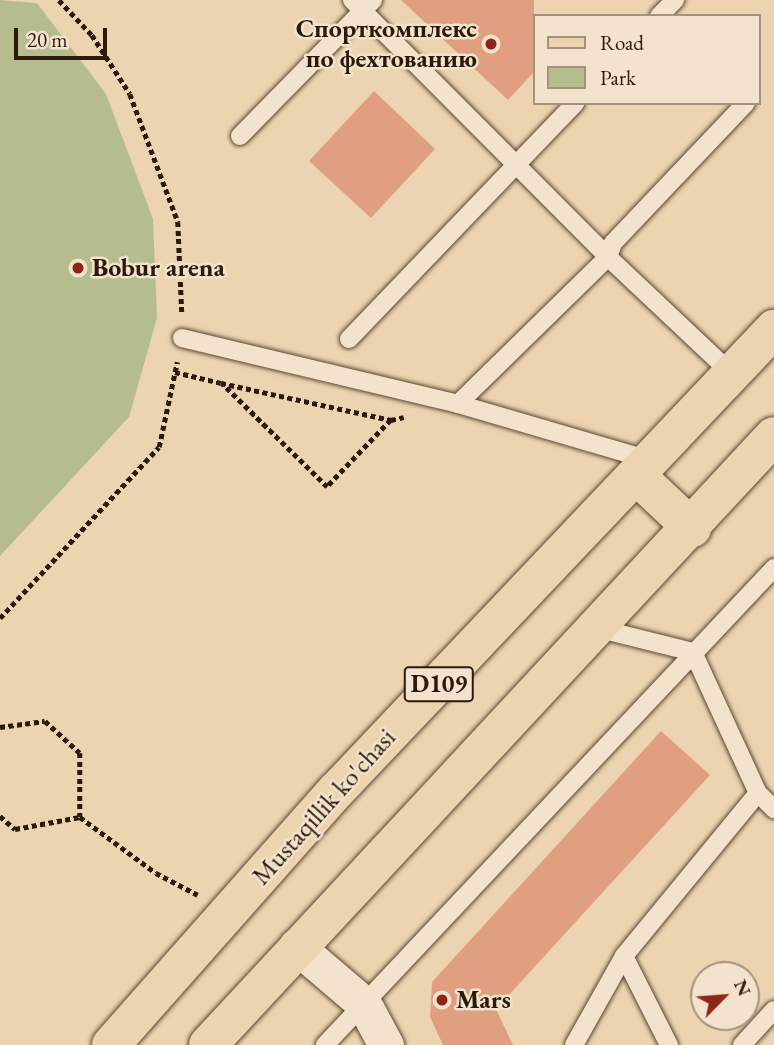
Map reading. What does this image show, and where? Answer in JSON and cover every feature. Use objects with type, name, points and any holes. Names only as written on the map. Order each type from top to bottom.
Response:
[{"type":"main road","name":"Mustaqillik ko'chasi","points":[[111,1045],[336,791],[774,329]]},
{"type":"main road","name":"D109","points":[[208,1045],[296,946],[692,528],[774,436]]},
{"type":"main road","points":[[644,469],[692,528]]},
{"type":"street","points":[[296,946],[364,1004],[386,1045]]},
{"type":"lane","points":[[661,14],[675,0]]},
{"type":"lane","points":[[240,136],[363,4],[608,257],[732,374]]},
{"type":"lane","points":[[349,339],[573,105]]},
{"type":"lane","points":[[458,404],[608,257],[613,243],[744,105]]},
{"type":"lane","points":[[182,338],[458,404],[644,469]]},
{"type":"lane","points":[[325,1045],[774,568]]},
{"type":"lane","points":[[596,628],[693,652]]},
{"type":"lane","points":[[693,652],[758,793],[774,809]]},
{"type":"lane","points":[[574,1045],[624,956],[758,793]]},
{"type":"lane","points":[[624,956],[669,1045]]},
{"type":"lane","points":[[742,1045],[774,1010]]},
{"type":"path","points":[[0,618],[159,447],[182,338],[178,222],[123,81],[60,0]]},
{"type":"path","points":[[175,372],[391,420],[327,487],[221,383]]},
{"type":"path","points":[[0,727],[45,721],[80,752],[80,817]]},
{"type":"path","points":[[0,816],[15,829],[80,817],[156,873],[230,911]]},
{"type":"green space","name":"Bobur arena","points":[[0,0],[37,3],[106,94],[153,219],[157,318],[129,417],[0,556]]},
{"type":"building","name":"Спорткомплекс по фехтованию","points":[[401,0],[534,0],[532,74],[508,100]]},
{"type":"building","points":[[374,91],[435,149],[371,218],[309,161]]},
{"type":"building","points":[[661,731],[710,775],[496,1009],[513,1045],[443,1045],[430,1017],[432,982]]},
{"type":"place","name":"Спорткомплекс по фехтованию","points":[[491,44]]},
{"type":"place","name":"Bobur arena","points":[[78,268]]},
{"type":"place","name":"Mars","points":[[442,1000]]}]
